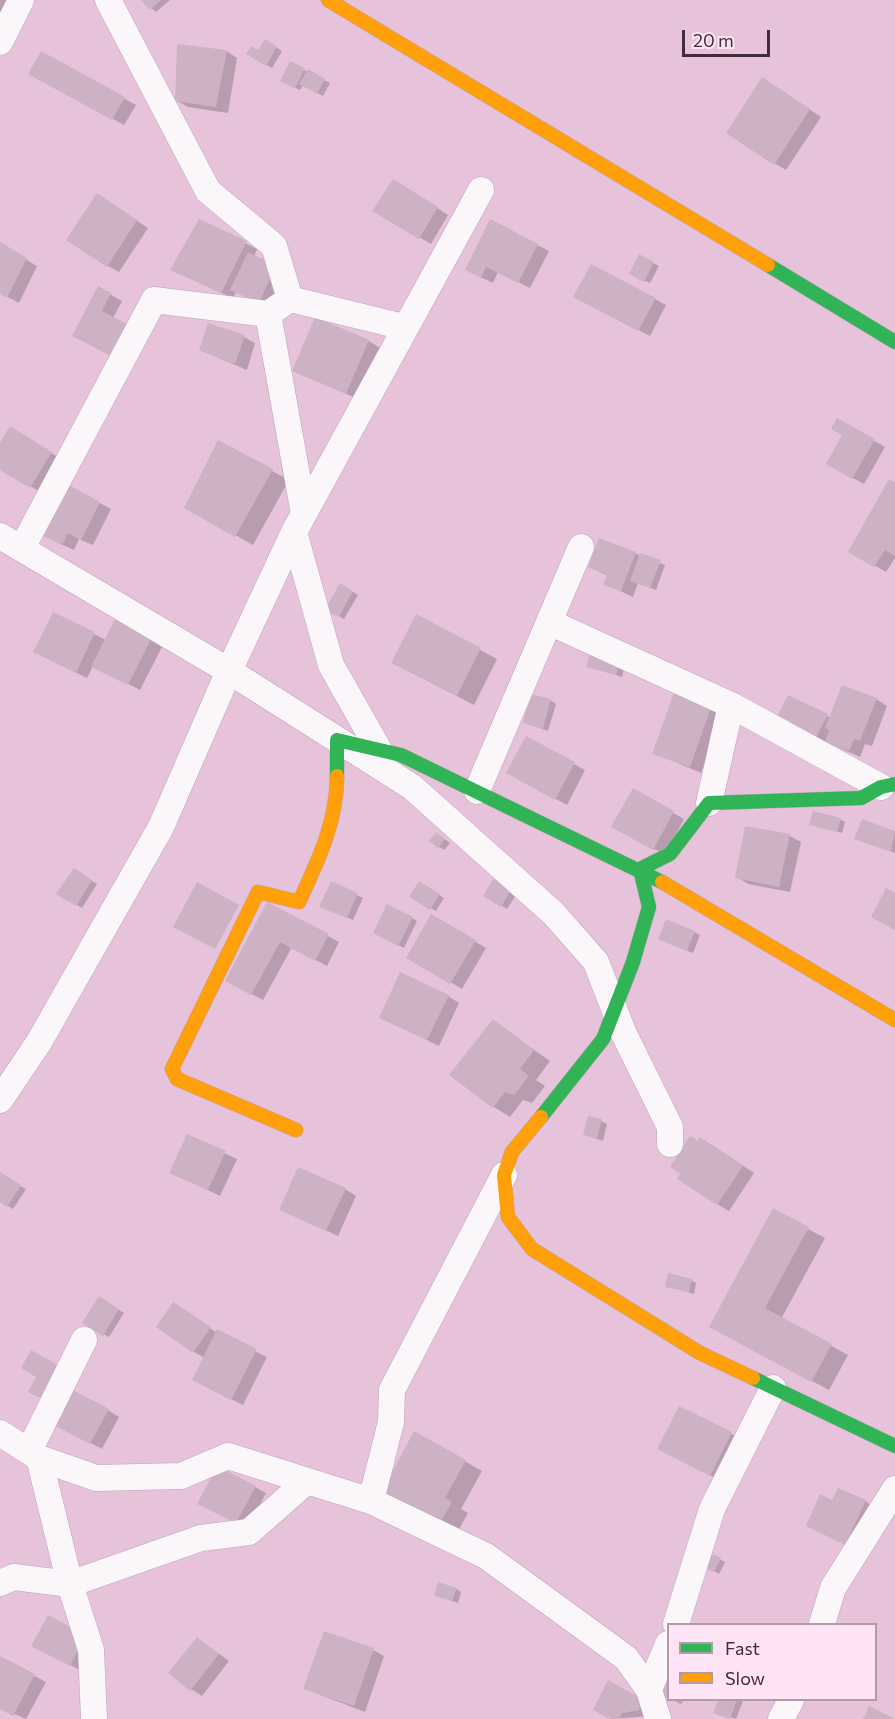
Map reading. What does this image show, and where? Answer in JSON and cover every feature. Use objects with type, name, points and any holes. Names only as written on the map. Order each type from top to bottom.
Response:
[{"type":"street","points":[[0,42],[21,0]]},
{"type":"street","points":[[108,0],[208,191],[274,246],[290,299]]},
{"type":"street","points":[[328,0],[895,342]]},
{"type":"street","points":[[0,1100],[39,1042],[161,827],[229,671],[299,523],[404,327],[481,190]]},
{"type":"street","points":[[22,548],[154,300],[268,314],[290,299],[404,327]]},
{"type":"street","points":[[268,314],[299,523],[331,664],[379,750]]},
{"type":"street","points":[[0,536],[229,671],[412,787],[554,914],[596,962],[632,1050],[670,1126],[670,1144]]},
{"type":"street","points":[[477,791],[581,547]]},
{"type":"street","points":[[549,622],[731,705],[888,786]]},
{"type":"street","points":[[640,869],[670,854],[709,803],[731,705]]},
{"type":"street","points":[[337,740],[401,755],[640,869],[895,1020]]},
{"type":"street","points":[[296,1130],[177,1079],[172,1068],[258,892],[298,902],[320,858],[337,803],[337,740]]},
{"type":"street","points":[[709,803],[861,798],[888,786]]},
{"type":"street","points":[[371,1500],[391,1422],[392,1390],[504,1175],[512,1152],[603,1039],[633,962],[649,907],[640,869]]},
{"type":"street","points":[[504,1175],[508,1217],[532,1249],[700,1353],[895,1446]]},
{"type":"street","points":[[84,1340],[34,1455],[70,1584],[92,1650],[94,1719]]},
{"type":"street","points":[[676,1623],[712,1509],[773,1388]]},
{"type":"street","points":[[0,1433],[34,1455],[96,1479],[181,1476],[228,1456],[371,1500],[486,1556],[626,1658],[649,1690],[658,1719]]},
{"type":"street","points":[[0,1583],[14,1577],[70,1584],[201,1538],[249,1532],[307,1481]]},
{"type":"street","points":[[822,1623],[834,1588],[895,1489]]},
{"type":"street","points":[[649,1690],[667,1649]]},
{"type":"street","points":[[781,1719],[790,1701]]},
{"type":"building","points":[[141,0],[161,0],[150,10]]},
{"type":"building","points":[[265,39],[277,47],[266,66],[246,54],[251,46],[258,50]]},
{"type":"building","points":[[177,44],[227,50],[216,107],[175,101]]},
{"type":"building","points":[[41,51],[125,97],[112,120],[28,74]]},
{"type":"building","points":[[290,61],[305,68],[295,89],[280,81]]},
{"type":"building","points":[[308,69],[325,79],[317,94],[299,84]]},
{"type":"building","points":[[762,77],[810,109],[774,165],[726,133]]},
{"type":"building","points":[[393,179],[438,207],[419,239],[372,211]]},
{"type":"building","points":[[97,193],[137,220],[107,267],[66,240]]},
{"type":"building","points":[[199,219],[247,241],[221,293],[170,270]]},
{"type":"building","points":[[490,219],[538,244],[518,283],[486,267],[481,278],[465,270]]},
{"type":"building","points":[[0,242],[27,258],[7,298],[0,294]]},
{"type":"building","points":[[248,252],[276,265],[259,303],[230,290]]},
{"type":"building","points":[[639,254],[654,262],[644,282],[629,274]]},
{"type":"building","points":[[591,264],[656,298],[638,331],[573,297]]},
{"type":"building","points":[[98,286],[111,293],[102,311],[127,324],[111,356],[72,336]]},
{"type":"building","points":[[315,317],[369,340],[346,394],[292,371]]},
{"type":"building","points":[[208,323],[245,335],[235,364],[199,350]]},
{"type":"building","points":[[837,418],[875,439],[852,479],[826,464],[842,435],[831,429]]},
{"type":"building","points":[[10,426],[52,452],[30,488],[0,470],[0,443]]},
{"type":"building","points":[[218,440],[273,469],[235,537],[184,508]]},
{"type":"building","points":[[889,479],[895,482],[895,556],[885,550],[874,567],[848,552]]},
{"type":"building","points":[[67,484],[100,502],[81,540],[68,533],[62,545],[41,535]]},
{"type":"building","points":[[599,538],[636,552],[621,591],[603,585],[607,575],[588,567]]},
{"type":"building","points":[[640,553],[661,560],[650,588],[630,581]]},
{"type":"building","points":[[340,583],[353,591],[339,617],[325,610]]},
{"type":"building","points":[[53,612],[95,632],[76,673],[33,652]]},
{"type":"building","points":[[416,614],[481,648],[457,696],[391,663]]},
{"type":"building","points":[[117,615],[154,633],[128,685],[91,667]]},
{"type":"building","points":[[590,653],[620,660],[616,675],[586,667]]},
{"type":"building","points":[[842,685],[877,698],[860,741],[854,739],[849,751],[825,742],[829,730],[825,728]]},
{"type":"building","points":[[674,693],[711,707],[690,767],[652,754]]},
{"type":"building","points":[[531,694],[551,699],[543,729],[523,723]]},
{"type":"building","points":[[788,695],[828,714],[815,740],[786,726],[789,721],[778,715]]},
{"type":"building","points":[[526,736],[575,762],[555,800],[506,773]]},
{"type":"building","points":[[633,788],[674,811],[653,850],[611,827]]},
{"type":"building","points":[[813,811],[841,818],[837,832],[809,825]]},
{"type":"building","points":[[862,819],[895,831],[891,852],[854,839]]},
{"type":"building","points":[[745,826],[790,834],[779,887],[735,878]]},
{"type":"building","points":[[436,832],[445,839],[438,848],[429,841]]},
{"type":"building","points":[[74,868],[92,880],[76,906],[56,894]]},
{"type":"building","points":[[493,879],[511,890],[501,907],[483,896]]},
{"type":"building","points":[[331,881],[358,893],[347,918],[319,907]]},
{"type":"building","points":[[419,881],[440,894],[430,910],[409,897]]},
{"type":"building","points":[[197,882],[239,905],[215,949],[173,927]]},
{"type":"building","points":[[886,888],[895,893],[895,930],[871,917]]},
{"type":"building","points":[[267,902],[329,934],[315,961],[280,942],[251,995],[225,981]]},
{"type":"building","points":[[387,904],[413,917],[398,946],[373,933]]},
{"type":"building","points":[[431,914],[476,940],[450,984],[406,958]]},
{"type":"building","points":[[666,919],[695,931],[687,951],[658,939]]},
{"type":"building","points":[[400,972],[449,995],[427,1040],[379,1018]]},
{"type":"building","points":[[493,1019],[534,1050],[520,1069],[529,1076],[514,1095],[505,1092],[493,1108],[449,1075]]},
{"type":"building","points":[[588,1116],[602,1119],[597,1139],[583,1135]]},
{"type":"building","points":[[187,1134],[226,1151],[208,1190],[169,1173]]},
{"type":"building","points":[[690,1136],[698,1141],[700,1137],[743,1166],[717,1205],[677,1179],[680,1174],[670,1167]]},
{"type":"building","points":[[298,1167],[346,1188],[326,1231],[279,1210]]},
{"type":"building","points":[[0,1172],[21,1185],[7,1207],[0,1202]]},
{"type":"building","points":[[773,1208],[809,1227],[765,1308],[832,1344],[811,1382],[709,1327]]},
{"type":"building","points":[[668,1273],[692,1279],[689,1292],[665,1287]]},
{"type":"building","points":[[99,1296],[119,1309],[103,1336],[82,1323]]},
{"type":"building","points":[[173,1302],[211,1327],[193,1353],[156,1327]]},
{"type":"building","points":[[217,1329],[257,1349],[231,1400],[192,1380]]},
{"type":"building","points":[[31,1350],[58,1365],[40,1398],[28,1392],[36,1377],[21,1368]]},
{"type":"building","points":[[71,1389],[109,1409],[90,1444],[52,1424]]},
{"type":"building","points":[[679,1406],[732,1432],[710,1476],[657,1449]]},
{"type":"building","points":[[414,1431],[466,1460],[445,1498],[452,1502],[439,1524],[381,1493]]},
{"type":"building","points":[[217,1466],[256,1486],[236,1523],[197,1504]]},
{"type":"building","points":[[838,1488],[866,1500],[845,1545],[806,1526],[820,1494],[832,1500]]},
{"type":"building","points":[[713,1554],[721,1558],[714,1572],[705,1568]]},
{"type":"building","points":[[438,1582],[457,1588],[452,1601],[434,1596]]},
{"type":"building","points":[[48,1615],[86,1635],[70,1666],[31,1646]]},
{"type":"building","points":[[324,1631],[374,1648],[354,1706],[303,1689]]},
{"type":"building","points":[[197,1637],[219,1654],[190,1691],[168,1673]]},
{"type":"building","points":[[0,1656],[35,1674],[13,1716],[0,1709]]},
{"type":"building","points":[[667,1675],[667,1698],[654,1691]]},
{"type":"building","points":[[608,1680],[642,1699],[639,1710],[622,1713],[619,1719],[610,1719],[593,1710]]},
{"type":"building","points":[[718,1701],[737,1701],[730,1719],[713,1713]]},
{"type":"building","points":[[869,1706],[895,1719],[863,1719]]},
{"type":"traffic: fast","points":[[768,265],[895,342]]},
{"type":"traffic: fast","points":[[337,776],[337,740],[401,755],[662,882]]},
{"type":"traffic: fast","points":[[541,1117],[603,1039],[633,962],[649,907],[640,869],[670,854],[709,803],[861,798],[881,787],[895,784]]},
{"type":"traffic: fast","points":[[753,1378],[895,1446]]},
{"type":"traffic: slow","points":[[328,0],[768,265]]},
{"type":"traffic: slow","points":[[296,1130],[177,1079],[172,1069],[258,892],[299,902],[330,825],[337,776]]},
{"type":"traffic: slow","points":[[662,882],[895,1020]]},
{"type":"traffic: slow","points":[[541,1117],[512,1152],[504,1175],[508,1217],[532,1249],[700,1353],[753,1378]]}]
